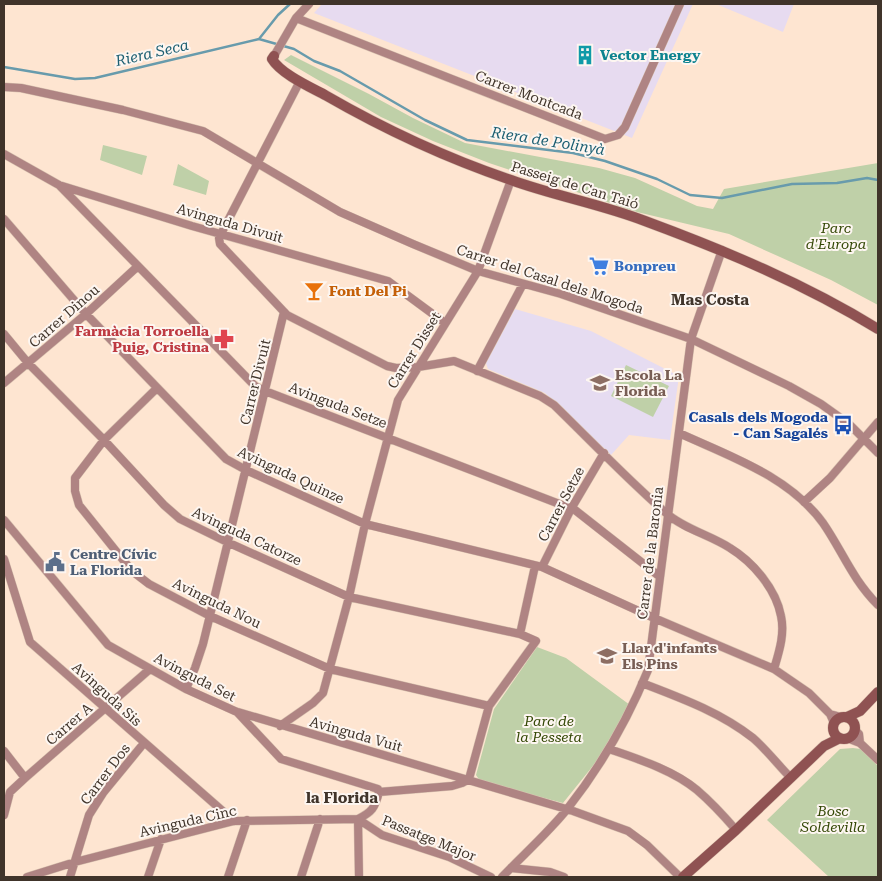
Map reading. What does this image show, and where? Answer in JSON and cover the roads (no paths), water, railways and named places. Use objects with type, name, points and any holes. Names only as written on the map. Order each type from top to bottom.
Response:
[{"type":"main road","name":"Passeig de Can Taió","points":[[274,56],[272,59],[276,64],[300,81],[410,140],[511,180],[642,220],[722,250],[758,265],[839,305],[878,329]]},
{"type":"main road","points":[[682,877],[736,830],[828,743],[839,725],[860,711],[878,692]]},
{"type":"main road","points":[[855,728],[860,711]]},
{"type":"main road","points":[[839,725],[852,721],[855,728]]},
{"type":"street","points":[[274,56],[296,18],[309,4]]},
{"type":"street","name":"Carrer Montcada","points":[[296,18],[605,139],[618,135],[625,127],[680,4]]},
{"type":"street","points":[[300,81],[219,238],[220,244],[288,315],[387,366],[396,368],[418,367],[454,361],[540,396],[554,404],[668,514],[692,529],[731,548],[757,570],[776,599],[782,618],[781,645],[774,669]]},
{"type":"street","name":"Carrer del Casal dels Mogoda","points":[[4,87],[21,88],[122,110],[203,131],[340,212],[478,271],[561,294],[691,339],[789,386],[821,404],[850,424],[878,453]]},
{"type":"street","name":"Avinguda Divuit","points":[[4,154],[60,184],[221,234],[388,282],[446,323]]},
{"type":"street","name":"Carrer Disset","points":[[280,726],[320,698],[330,669],[365,524],[398,400],[478,271],[511,180]]},
{"type":"street","name":"Avinguda Setze","points":[[60,184],[255,386],[571,509],[660,576]]},
{"type":"street","name":"Avinguda Quinze","points":[[4,219],[86,314],[156,389],[226,459],[365,524],[538,566],[774,669],[809,693],[839,725]]},
{"type":"street","name":"Carrer de la Baronia","points":[[502,877],[568,809],[609,749],[648,670],[691,339],[722,250]]},
{"type":"street","name":"Carrer Dinou","points":[[4,383],[86,314],[138,266]]},
{"type":"street","points":[[477,371],[523,284]]},
{"type":"street","name":"Carrer Divuit","points":[[186,689],[201,652],[284,312]]},
{"type":"street","name":"Avinguda Catorze","points":[[4,334],[28,363],[104,440],[164,505],[180,519],[349,596],[520,634]]},
{"type":"street","name":"Avinguda Nou","points":[[156,389],[104,440],[75,478],[75,491],[79,505],[132,571],[150,584],[210,616],[330,669],[489,706]]},
{"type":"street","points":[[804,502],[830,478],[878,422]]},
{"type":"street","points":[[679,433],[774,479],[804,502],[822,523],[850,570],[868,595],[878,605]]},
{"type":"street","name":"Carrer Setze","points":[[520,634],[538,566],[604,453]]},
{"type":"street","name":"Avinguda Set","points":[[4,520],[108,645],[186,689],[237,712],[281,759],[378,789],[379,792],[452,786],[462,784],[469,779]]},
{"type":"street","name":"Avinguda Sis","points":[[4,559],[30,642],[234,821]]},
{"type":"street","points":[[4,578],[12,584]]},
{"type":"street","points":[[469,779],[489,706],[536,641],[520,634]]},
{"type":"street","name":"Carrer A","points":[[4,816],[10,792],[150,669]]},
{"type":"street","points":[[642,683],[695,703],[737,727],[754,739],[790,777]]},
{"type":"street","name":"Avinguda Vuit","points":[[237,712],[568,809],[628,831],[647,845],[682,877]]},
{"type":"street","points":[[839,725],[878,760]]},
{"type":"street","points":[[855,728],[859,734],[860,742]]},
{"type":"street","name":"Carrer Dos","points":[[70,877],[89,815],[103,794],[144,743]]},
{"type":"street","points":[[609,749],[675,776],[696,790],[736,830]]},
{"type":"street","points":[[4,751],[25,778]]},
{"type":"street","points":[[359,877],[358,820],[370,813],[376,804],[379,792]]},
{"type":"street","points":[[301,877],[320,819]]},
{"type":"street","points":[[228,877],[247,820]]},
{"type":"street","name":"Avinguda Cinc","points":[[27,877],[75,862],[234,821],[358,820]]},
{"type":"street","name":"Passatge Major","points":[[358,820],[382,835],[449,857],[492,877]]},
{"type":"street","points":[[148,877],[161,839]]},
{"type":"street","points":[[511,868],[550,872],[564,877]]},
{"type":"waterway","name":"Riera Seca","points":[[4,67],[75,79],[95,78],[259,39],[278,15],[290,4]]},
{"type":"waterway","name":"Riera de Polinyà","points":[[259,39],[294,49],[314,61],[340,71],[425,120],[467,140],[573,153],[605,161],[657,179],[690,195],[722,198],[792,184],[837,183],[867,178],[878,180]]},
{"type":"place","name":"Vector Energy","points":[[585,55]]},
{"type":"place","name":"Bonpreu","points":[[599,266]]},
{"type":"place","name":"Font Del Pi","points":[[314,291]]},
{"type":"place","name":"Farmàcia Torroella Puig, Cristina","points":[[224,339]]},
{"type":"place","name":"Escola La Florida","points":[[600,383]]},
{"type":"place","name":"Casals dels Mogoda - Can Sagalés","points":[[843,425]]},
{"type":"place","name":"Centre Cívic La Florida","points":[[55,562]]},
{"type":"place","name":"Llar d'infants Els Pins","points":[[607,656]]},
{"type":"district","name":"Mas Costa","points":[[710,300]]},
{"type":"district","name":"la Florida","points":[[342,798]]},
{"type":"park label","name":"Parc d'Europa","points":[[836,236]]},
{"type":"park label","name":"Parc de la Pesseta","points":[[549,730]]},
{"type":"park label","name":"Bosc Soldevilla","points":[[833,820]]}]
